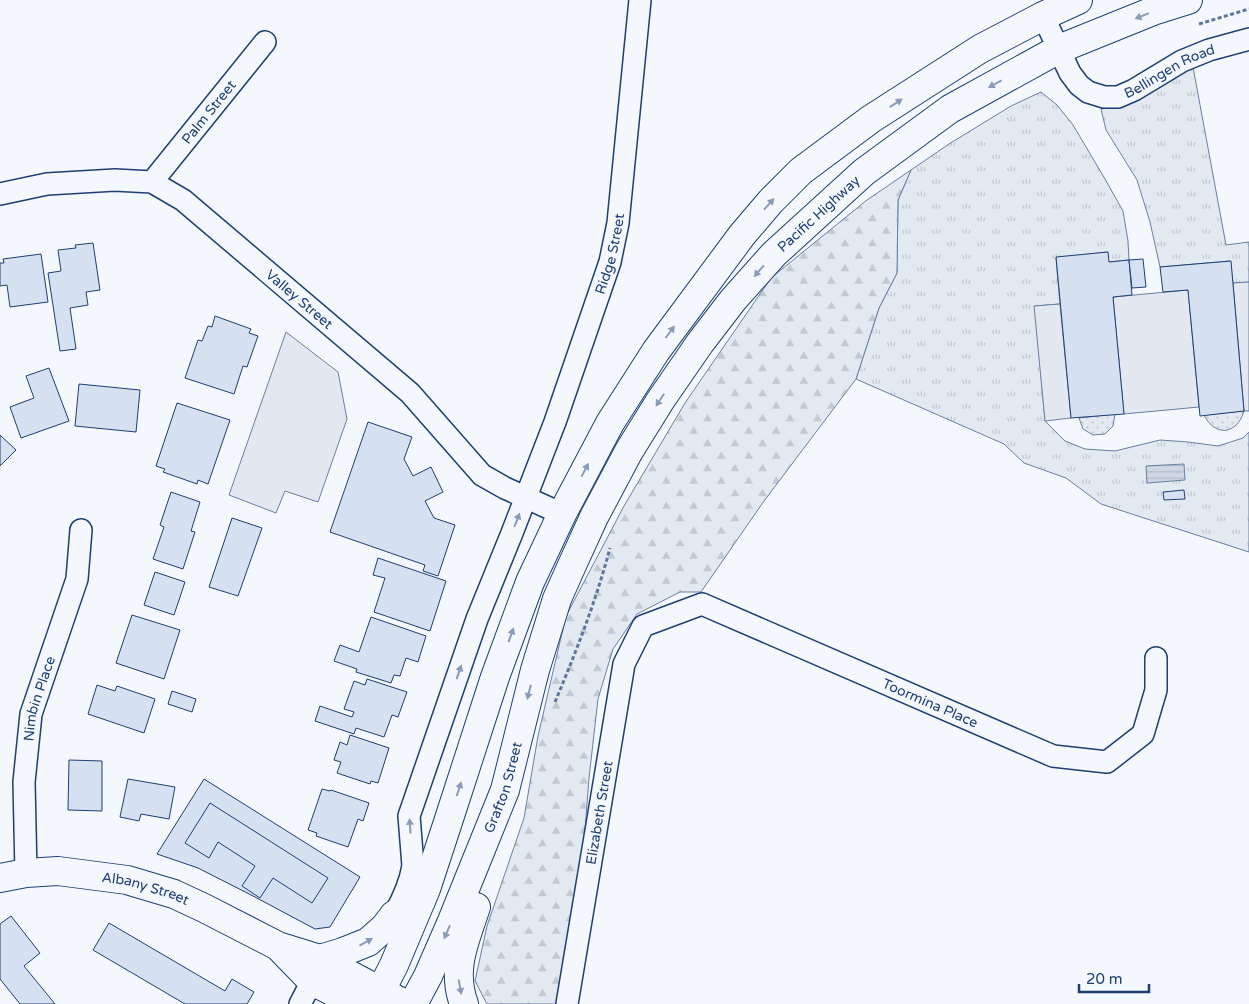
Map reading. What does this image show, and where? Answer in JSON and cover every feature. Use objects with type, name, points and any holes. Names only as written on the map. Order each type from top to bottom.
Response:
[{"type":"main road","points":[[387,1000],[394,965],[423,895],[495,677],[530,582],[562,514],[610,422],[656,351],[742,235],[771,201],[801,171],[871,119],[980,49],[1078,0]]},
{"type":"main road","name":"Pacific Highway","points":[[573,563],[629,451],[660,400],[700,343],[774,254],[864,172],[950,109],[1059,49],[1153,11],[1188,0]]},
{"type":"main road","name":"Grafton Street","points":[[413,1004],[428,976],[452,921],[505,790],[535,670],[558,599],[573,563]]},
{"type":"main road","points":[[464,1004],[458,987],[463,944],[509,811],[505,790]]},
{"type":"main road","name":"Albany Street","points":[[0,878],[26,873],[58,871],[127,880],[174,894],[278,946],[311,981],[357,1004]]},
{"type":"main road","points":[[311,981],[343,952],[368,942],[376,936],[394,915],[423,895]]},
{"type":"main road","name":"Albany Street","points":[[311,981],[387,1000]]},
{"type":"street","name":"Ridge Street","points":[[526,497],[555,422],[610,262],[618,223],[640,0]]},
{"type":"street","name":"Bellingen Road","points":[[1043,16],[1070,73],[1079,85],[1088,92],[1104,97],[1118,96],[1134,90],[1182,61],[1209,50],[1249,40]]},
{"type":"street","name":"Palm Street","points":[[152,182],[266,42]]},
{"type":"street","name":"Valley Street","points":[[0,194],[47,184],[115,180],[152,182],[183,200],[410,393],[482,475],[505,488],[562,514]]},
{"type":"street","points":[[423,895],[413,866],[409,816],[477,619],[526,497]]},
{"type":"street","name":"Nimbin Place","points":[[26,873],[24,782],[31,714],[78,579],[81,530]]},
{"type":"street","name":"Toormina Place","points":[[643,626],[702,604],[1053,756],[1107,762],[1142,734],[1156,690],[1156,658]]},
{"type":"street","name":"Elizabeth Street","points":[[568,1004],[624,664],[643,626]]},
{"type":"street","points":[[394,915],[404,897],[413,866]]},
{"type":"path","points":[[553,707],[589,617],[611,544]]},
{"type":"green space","points":[[1193,67],[1226,245],[1249,242],[1249,282],[1233,283],[1230,261],[1160,267],[1150,222],[1137,180],[1106,130],[1101,109],[1117,107],[1142,97]]},
{"type":"green space","points":[[1041,92],[1057,105],[1073,125],[1123,211],[1129,260],[1109,262],[1107,252],[1056,258],[1060,304],[1035,306],[1045,421],[1065,441],[1085,449],[1115,451],[1160,440],[1218,446],[1243,438],[1249,432],[1249,552],[1101,504],[1066,478],[1024,463],[1004,444],[856,379],[879,308],[897,273],[898,200],[911,170],[1011,106]]},
{"type":"green space","points":[[911,170],[898,200],[897,273],[879,308],[856,379],[764,501],[701,592],[680,592],[637,614],[613,649],[598,699],[589,778],[582,869],[561,1004],[487,1004],[475,981],[487,926],[524,818],[538,736],[566,616],[624,506],[685,403],[771,278],[867,200]]},
{"type":"green space","points":[[1244,411],[1236,425],[1226,430],[1214,427],[1204,415]]},
{"type":"green space","points":[[1115,414],[1113,426],[1105,434],[1093,435],[1083,429],[1079,418]]},
{"type":"shaded area","points":[[1249,282],[1249,411],[1244,411],[1233,283]]},
{"type":"shaded area","points":[[1188,290],[1199,407],[1124,414],[1113,297]]},
{"type":"shaded area","points":[[1060,304],[1071,418],[1045,421],[1034,306]]},
{"type":"shaded area","points":[[286,332],[338,372],[347,419],[318,502],[285,491],[276,513],[229,495]]},
{"type":"shaded area","points":[[1184,464],[1185,480],[1147,483],[1146,466]]},
{"type":"building","points":[[93,243],[100,290],[86,292],[88,305],[70,308],[76,349],[60,351],[48,273],[61,271],[58,250],[76,248],[75,245]]},
{"type":"building","points":[[1108,252],[1109,262],[1129,260],[1132,295],[1113,297],[1124,414],[1071,418],[1056,257]]},
{"type":"building","points":[[41,254],[48,302],[10,307],[7,285],[0,286],[0,263],[4,263],[3,259]]},
{"type":"building","points":[[1143,259],[1146,287],[1132,288],[1129,260]]},
{"type":"building","points":[[1231,261],[1244,411],[1200,416],[1188,290],[1163,292],[1160,267]]},
{"type":"building","points":[[215,316],[251,329],[249,333],[258,336],[247,367],[243,366],[234,394],[185,378],[198,340],[202,341],[208,326],[212,327]]},
{"type":"building","points":[[49,368],[69,421],[21,438],[10,407],[34,398],[26,376]]},
{"type":"building","points":[[79,384],[140,390],[136,432],[75,426]]},
{"type":"building","points":[[177,403],[230,420],[208,484],[198,480],[197,484],[163,472],[165,469],[156,466]]},
{"type":"building","points":[[368,422],[412,437],[404,459],[413,476],[431,467],[443,492],[425,501],[434,518],[455,525],[438,576],[423,571],[425,565],[330,532]]},
{"type":"building","points":[[0,435],[16,450],[0,466]]},
{"type":"building","points":[[1184,490],[1185,499],[1164,500],[1163,492]]},
{"type":"building","points":[[171,492],[200,502],[191,531],[195,532],[183,569],[153,559],[164,527],[160,525]]},
{"type":"building","points":[[232,518],[262,528],[238,596],[209,587]]},
{"type":"building","points":[[378,558],[446,581],[430,631],[374,612],[385,578],[373,575]]},
{"type":"building","points":[[155,572],[185,582],[174,615],[144,605]]},
{"type":"building","points":[[132,615],[180,630],[164,679],[116,663]]},
{"type":"building","points":[[371,617],[426,636],[418,662],[406,658],[400,676],[394,675],[391,683],[356,672],[357,669],[334,661],[340,645],[359,652]]},
{"type":"building","points":[[367,679],[407,692],[398,717],[392,715],[384,737],[356,728],[354,734],[315,721],[320,706],[352,717],[354,712],[344,709],[354,681],[365,685]]},
{"type":"building","points":[[97,685],[115,691],[117,686],[155,699],[144,733],[88,714]]},
{"type":"building","points":[[172,691],[196,699],[192,712],[168,704]]},
{"type":"building","points":[[350,735],[389,748],[378,783],[371,781],[370,784],[337,773],[341,762],[334,760],[340,742],[347,745]]},
{"type":"building","points":[[69,760],[102,761],[102,811],[68,810]]},
{"type":"building","points":[[128,779],[175,787],[169,819],[141,814],[139,821],[120,817]]},
{"type":"building","points":[[204,779],[360,877],[330,927],[315,929],[198,868],[157,854]]},
{"type":"building","points":[[322,789],[331,790],[369,803],[363,821],[358,819],[348,847],[316,836],[317,833],[308,830]]},
{"type":"building","points":[[210,803],[328,878],[312,903],[273,878],[260,898],[242,886],[255,866],[218,842],[209,858],[185,843]]},
{"type":"building","points":[[11,916],[40,953],[24,966],[55,1004],[20,1004],[0,979],[0,924]]},
{"type":"building","points":[[109,923],[225,991],[232,979],[254,992],[247,1004],[185,1004],[93,950]]}]
